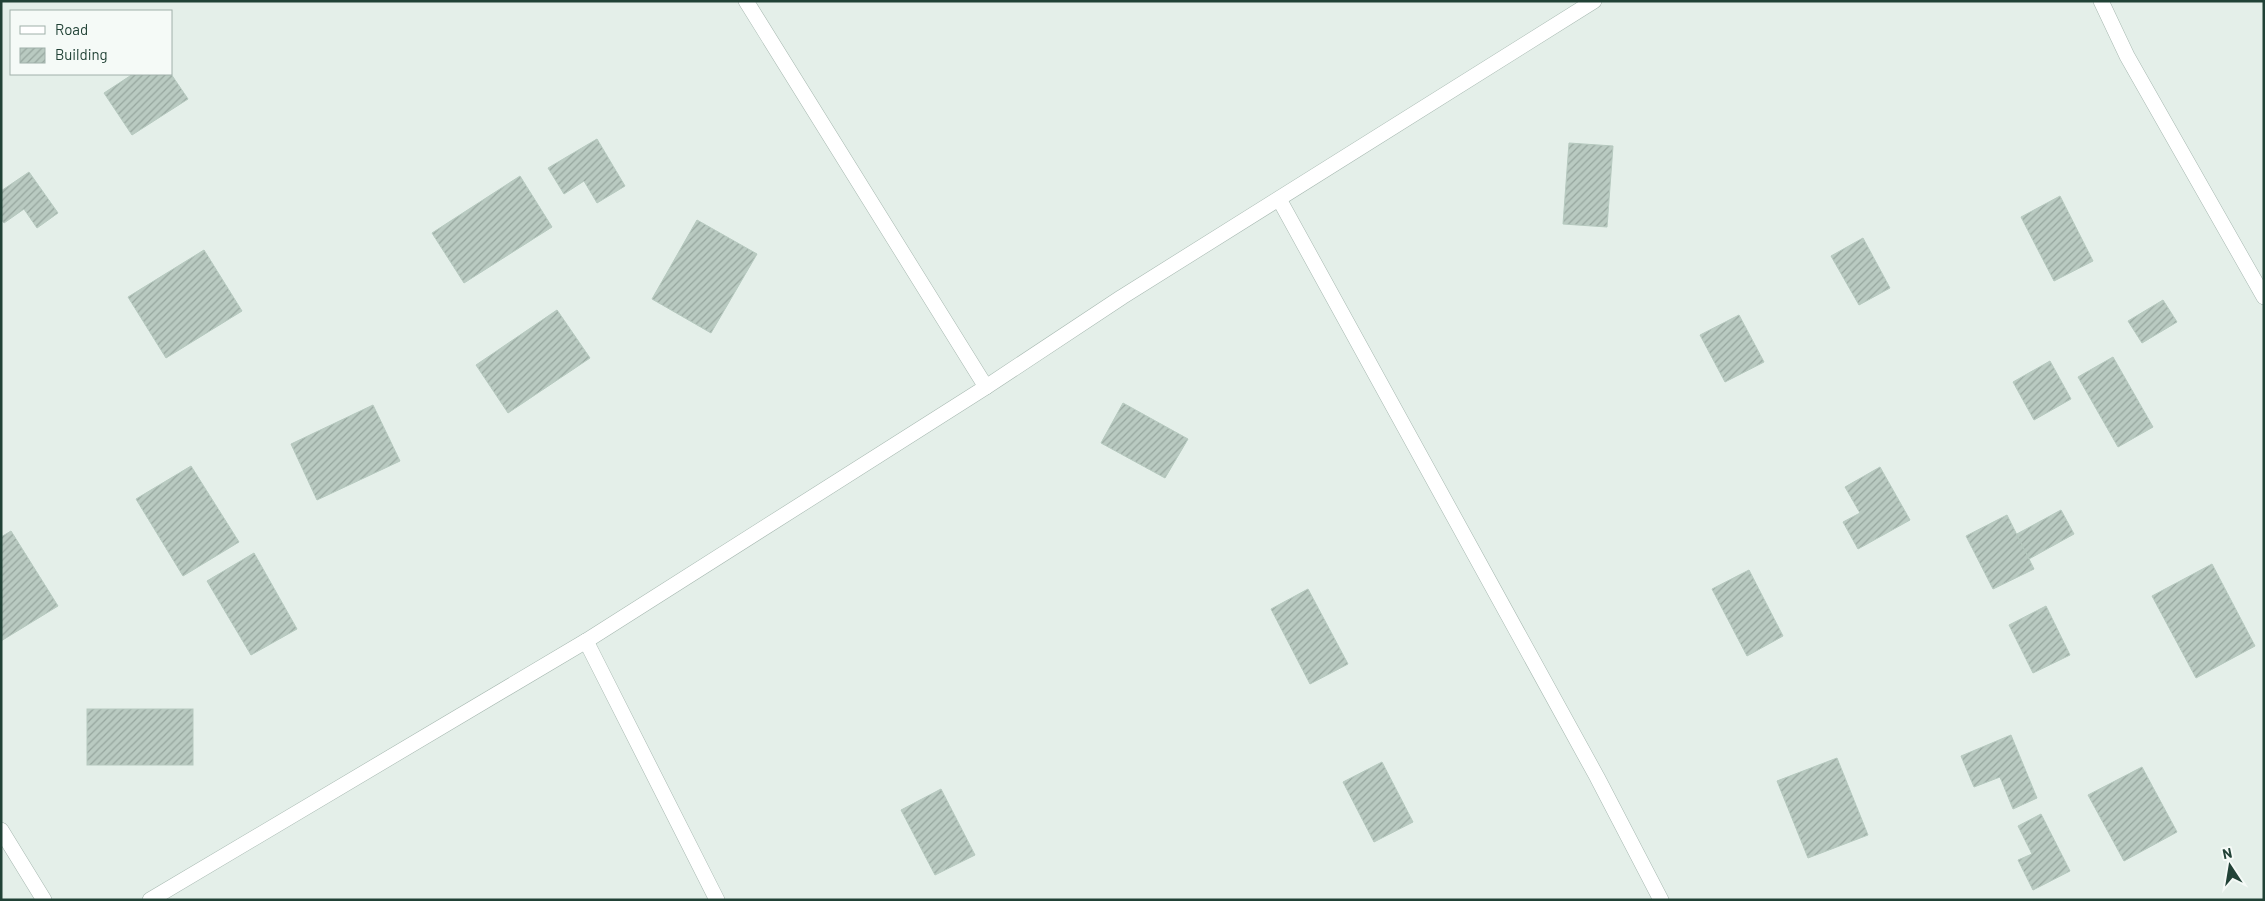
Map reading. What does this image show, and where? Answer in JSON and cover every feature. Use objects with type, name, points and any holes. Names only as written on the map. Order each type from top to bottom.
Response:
[{"type":"street","points":[[746,1],[986,387]]},
{"type":"street","points":[[150,900],[586,641],[986,387],[1122,297],[1594,1]]},
{"type":"street","points":[[2101,1],[2127,56],[2264,298]]},
{"type":"street","points":[[1279,199],[1597,776],[1661,900]]},
{"type":"street","points":[[586,641],[717,900]]},
{"type":"street","points":[[1,830],[44,900]]},
{"type":"building","points":[[131,75],[172,75],[188,99],[132,135],[104,93]]},
{"type":"building","points":[[597,139],[625,186],[597,203],[584,181],[564,194],[548,168]]},
{"type":"building","points":[[1569,143],[1613,146],[1607,227],[1563,224]]},
{"type":"building","points":[[29,172],[58,213],[37,228],[24,209],[4,223],[1,219],[1,191]]},
{"type":"building","points":[[520,176],[552,227],[464,283],[432,233]]},
{"type":"building","points":[[2060,196],[2093,261],[2054,281],[2021,217]]},
{"type":"building","points":[[697,220],[757,254],[711,333],[652,299]]},
{"type":"building","points":[[1863,238],[1890,288],[1859,305],[1831,256]]},
{"type":"building","points":[[204,250],[242,311],[166,358],[128,297]]},
{"type":"building","points":[[2163,300],[2177,322],[2142,343],[2128,321]]},
{"type":"building","points":[[557,310],[590,358],[508,413],[476,365]]},
{"type":"building","points":[[1739,315],[1764,362],[1725,382],[1700,335]]},
{"type":"building","points":[[2113,357],[2153,427],[2118,447],[2078,377]]},
{"type":"building","points":[[2050,361],[2071,399],[2034,420],[2013,382]]},
{"type":"building","points":[[1123,403],[1188,439],[1165,478],[1101,443]]},
{"type":"building","points":[[373,405],[400,461],[317,500],[291,444]]},
{"type":"building","points":[[191,466],[239,542],[183,576],[136,499]]},
{"type":"building","points":[[1880,467],[1910,520],[1858,549],[1843,522],[1860,513],[1845,487]]},
{"type":"building","points":[[2061,510],[2074,534],[2029,559],[2015,535]]},
{"type":"building","points":[[2007,515],[2034,569],[1993,589],[1966,536]]},
{"type":"building","points":[[11,531],[58,606],[1,641],[1,537]]},
{"type":"building","points":[[254,553],[297,629],[251,655],[207,581]]},
{"type":"building","points":[[2212,564],[2255,646],[2196,678],[2152,596]]},
{"type":"building","points":[[1749,570],[1783,636],[1747,656],[1712,589]]},
{"type":"building","points":[[1308,589],[1348,664],[1310,684],[1271,609]]},
{"type":"building","points":[[2046,606],[2070,655],[2033,673],[2009,625]]},
{"type":"building","points":[[87,709],[193,709],[193,765],[87,765]]},
{"type":"building","points":[[2011,735],[2037,798],[2013,809],[2000,777],[1974,787],[1961,756]]},
{"type":"building","points":[[1837,758],[1868,835],[1808,858],[1777,781]]},
{"type":"building","points":[[1382,762],[1413,822],[1374,842],[1343,782]]},
{"type":"building","points":[[2142,767],[2177,832],[2124,861],[2088,795]]},
{"type":"building","points":[[941,789],[975,855],[935,875],[901,810]]},
{"type":"building","points":[[2041,814],[2070,871],[2033,890],[2018,860],[2032,854],[2018,826]]}]
